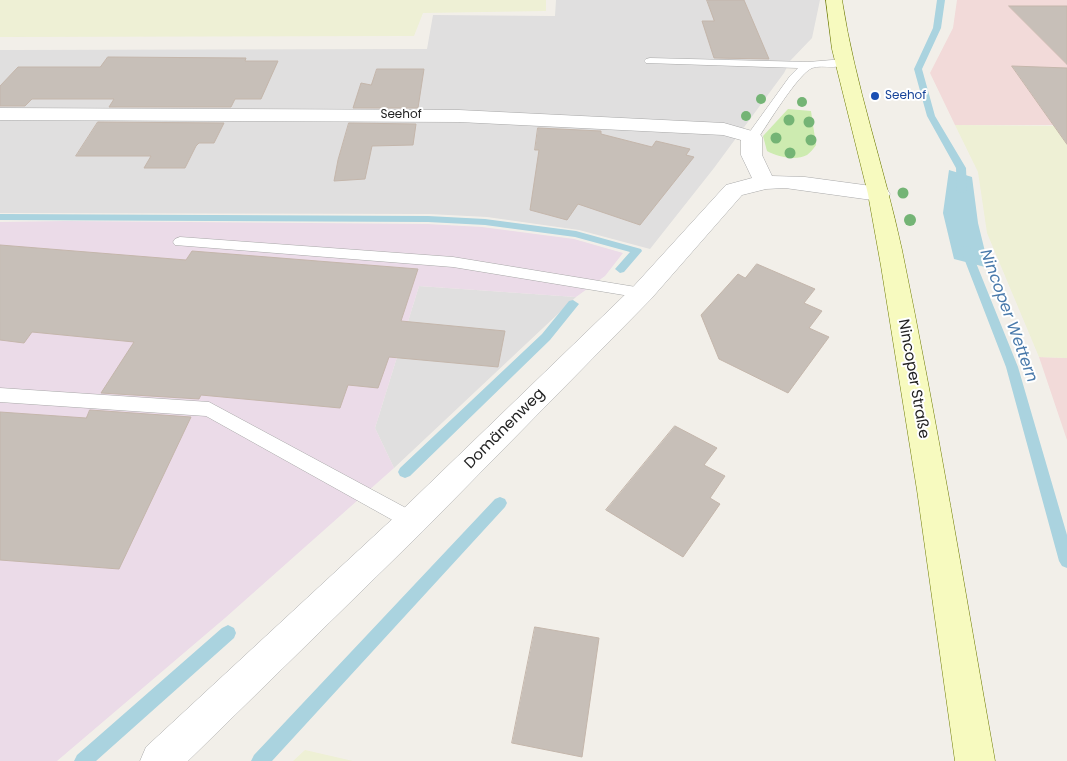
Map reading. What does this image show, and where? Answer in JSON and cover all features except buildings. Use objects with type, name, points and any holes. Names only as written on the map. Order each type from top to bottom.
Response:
[{"type":"main road","name":"Nincoper Straße","points":[[834,0],[844,62],[879,194],[932,490],[975,761]]},
{"type":"street","name":"Seehof","points":[[0,114],[459,116],[724,129],[752,137]]},
{"type":"street","points":[[752,137],[749,146],[750,154],[765,182]]},
{"type":"street","name":"Domänenweg","points":[[160,761],[412,521],[642,293],[734,190],[743,186],[765,182],[820,186],[879,194]]},
{"type":"lane","points":[[650,61],[808,65],[844,62]]},
{"type":"lane","points":[[752,137],[794,78],[808,65]]},
{"type":"lane","points":[[180,242],[452,262],[642,293]]},
{"type":"lane","points":[[0,395],[209,409],[412,521]]},
{"type":"shaded area","points":[[556,0],[820,0],[812,38],[790,61],[784,73],[714,168],[650,249],[579,230],[487,217],[429,214],[0,213],[0,50],[427,49],[433,15],[555,16]]},
{"type":"shaded area","points":[[957,0],[1067,0],[1067,125],[955,125],[930,73],[953,28]]},
{"type":"shaded area","points":[[0,222],[427,224],[482,227],[574,239],[623,253],[605,276],[576,297],[419,286],[375,428],[394,468],[225,618],[57,761],[0,761]]},
{"type":"shaded area","points":[[419,286],[576,297],[394,468],[375,428]]},
{"type":"shaded area","points":[[1039,357],[1067,358],[1067,440]]},
{"type":"green space","points":[[0,0],[546,0],[546,11],[423,13],[414,36],[0,37]]},
{"type":"green space","points":[[788,109],[811,111],[816,145],[803,157],[787,158],[767,151],[763,136]]},
{"type":"green space","points":[[955,125],[1067,126],[1067,358],[1039,357],[987,233],[978,172]]},
{"type":"green space","points":[[305,750],[353,761],[293,761]]},
{"type":"water","points":[[949,170],[972,177],[978,223],[989,268],[954,259],[943,213]]},
{"type":"waterway","name":"Nincoper Wettern","points":[[941,0],[937,28],[918,69],[931,116],[961,168],[962,191]]},
{"type":"waterway","points":[[0,217],[428,219],[485,222],[576,234],[637,251],[620,269]]},
{"type":"waterway","name":"Nincoper Wettern","points":[[965,248],[1012,367],[1067,561]]},
{"type":"waterway","points":[[405,472],[546,337],[573,304]]},
{"type":"waterway","points":[[260,761],[500,503]]},
{"type":"waterway","points":[[83,761],[228,633]]},
{"type":"place","name":"Seehof","points":[[875,96]]}]
